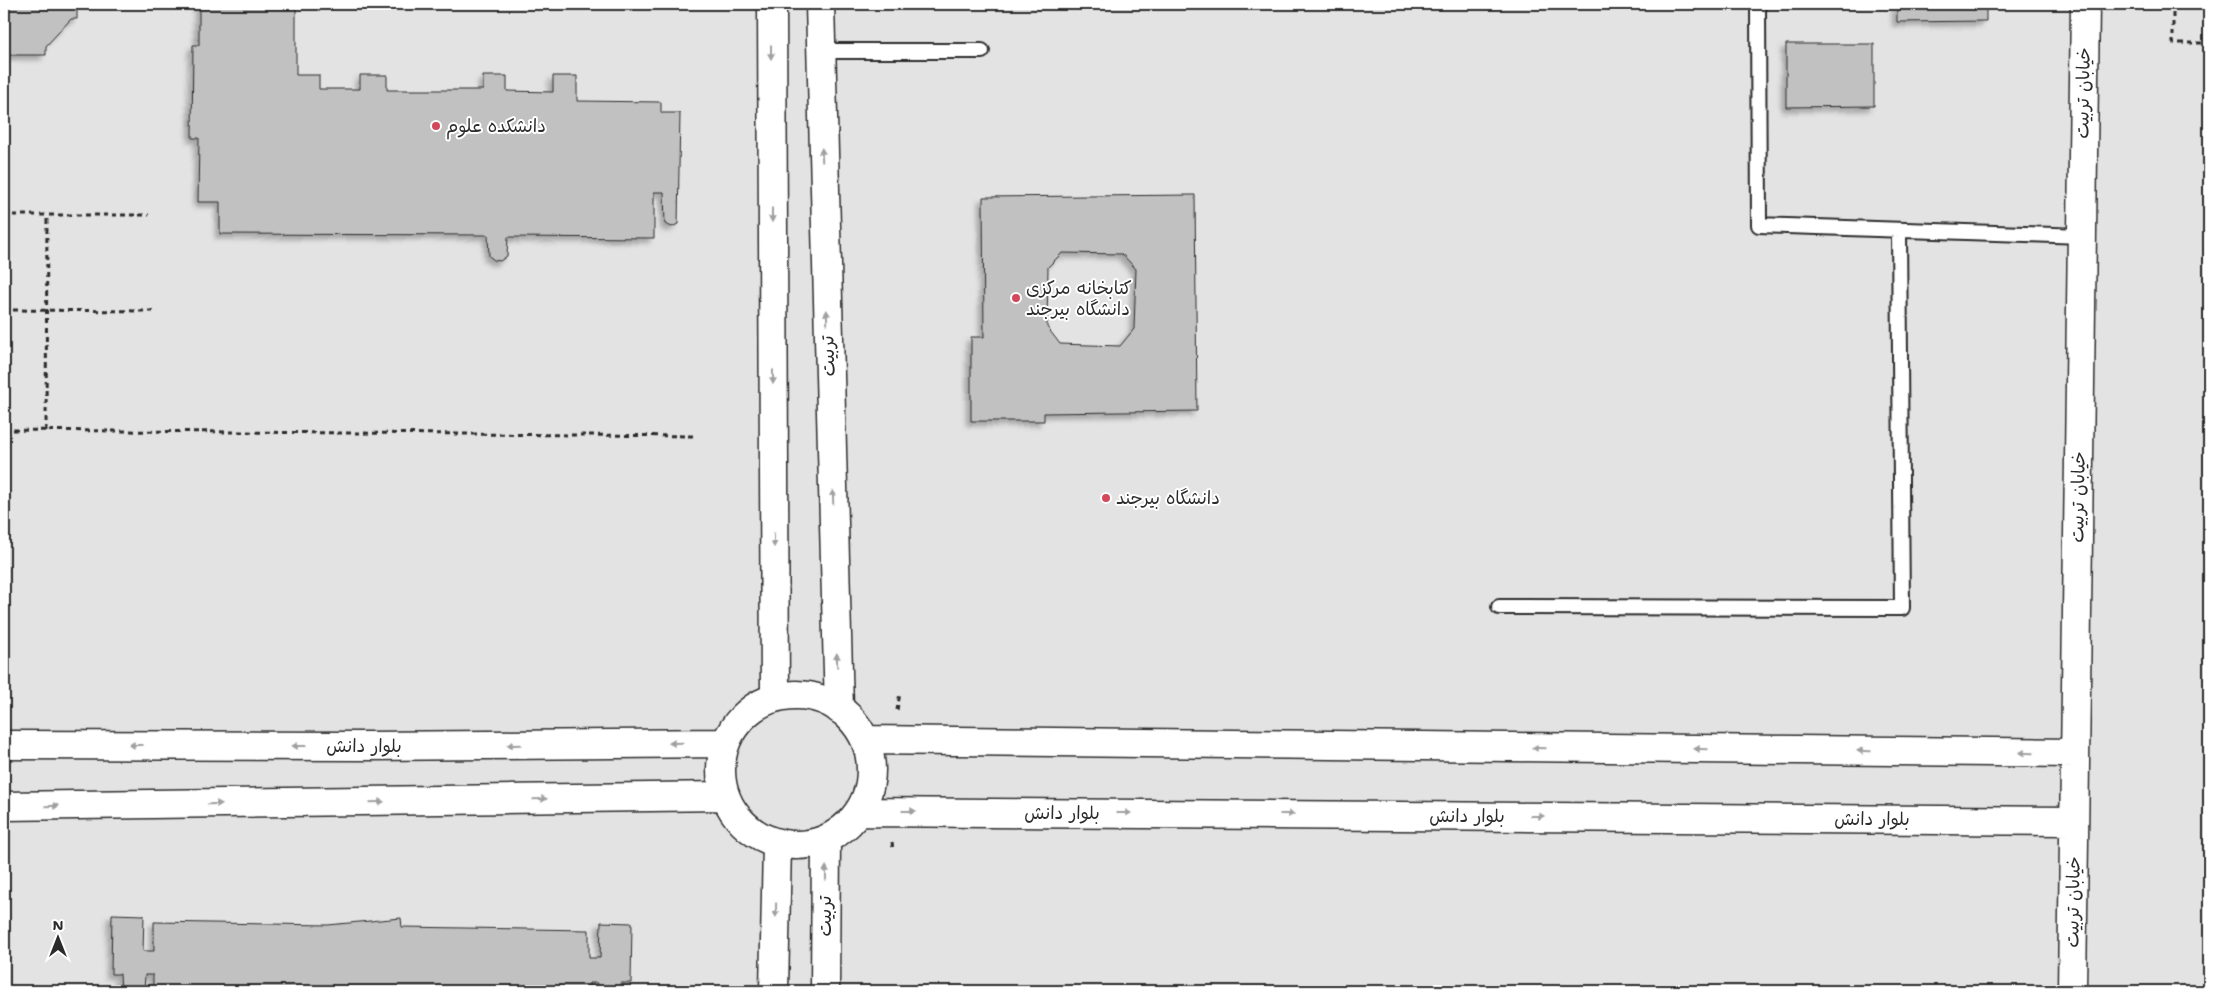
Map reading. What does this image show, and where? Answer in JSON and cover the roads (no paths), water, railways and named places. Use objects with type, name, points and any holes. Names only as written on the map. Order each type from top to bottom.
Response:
[{"type":"street","points":[[772,4],[775,697]]},
{"type":"street","name":"تربیت","points":[[820,4],[819,51],[839,709]]},
{"type":"street","name":"خیابان تربیت","points":[[2072,991],[2084,4]]},
{"type":"street","points":[[801,694],[826,700],[839,709],[848,714],[865,740],[871,759],[870,785],[861,812],[847,827],[826,840],[802,846],[777,844],[755,834],[736,818],[724,796],[720,772],[725,743],[734,726],[752,708],[775,697],[801,694]]},
{"type":"street","points":[[865,740],[2075,753]]},
{"type":"street","name":"بلوار دانش","points":[[4,744],[369,746],[725,743]]},
{"type":"street","points":[[4,806],[724,796]]},
{"type":"street","name":"بلوار دانش","points":[[861,812],[2074,821]]},
{"type":"street","name":"تربیت","points":[[825,991],[826,840]]},
{"type":"street","points":[[774,991],[777,844]]},
{"type":"lane","points":[[1758,4],[1759,225],[2082,236]]},
{"type":"lane","points":[[819,51],[982,51]]},
{"type":"lane","points":[[1498,607],[1902,608],[1899,230]]},
{"type":"place","name":"دانشکده علوم","points":[[436,126]]},
{"type":"place","name":"کتابخانه مرکزی دانشگاه بیرجند","points":[[1016,298]]},
{"type":"place","name":"دانشگاه بیرجند","points":[[1106,498]]}]
